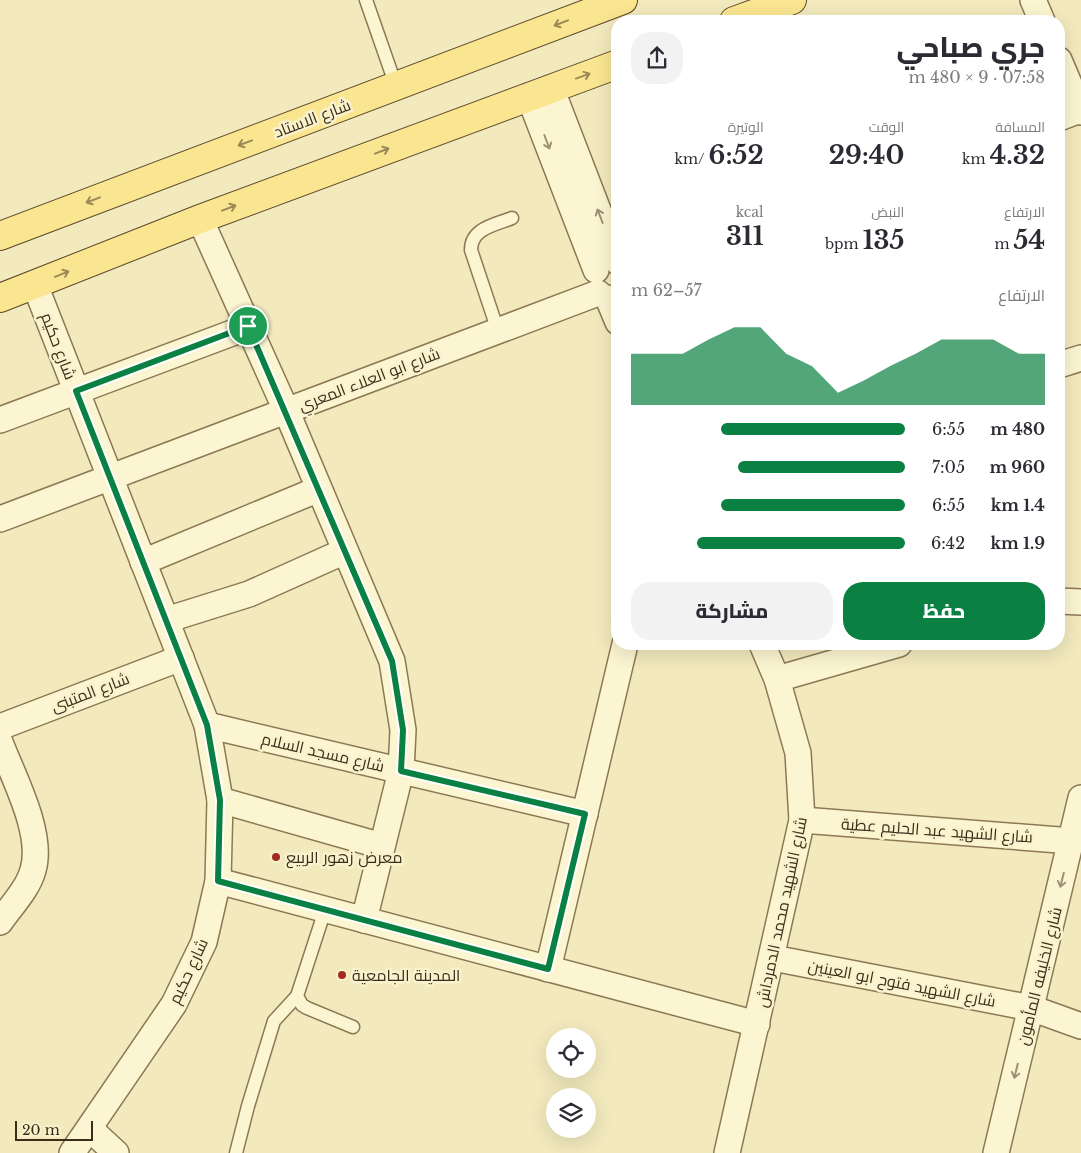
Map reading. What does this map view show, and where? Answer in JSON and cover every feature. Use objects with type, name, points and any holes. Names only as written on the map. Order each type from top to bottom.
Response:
[{"type":"main road","name":"شارع الاستاد","points":[[0,236],[396,86],[592,6],[623,0]]},
{"type":"main road","points":[[751,15],[792,0]]},
{"type":"main road","points":[[0,298],[200,219],[611,67]]},
{"type":"street","points":[[1033,0],[1039,15]]},
{"type":"street","points":[[1065,83],[1073,114]]},
{"type":"street","points":[[540,92],[609,281]]},
{"type":"street","points":[[200,219],[286,410],[392,661],[403,730],[401,771],[364,920]]},
{"type":"street","name":"شارع ابو العلاء المعري","points":[[0,519],[498,331],[609,281]]},
{"type":"street","name":"شارع حكيم","points":[[35,284],[207,725],[220,800],[218,881],[204,942],[174,1004],[72,1153]]},
{"type":"street","points":[[0,420],[248,326]]},
{"type":"street","points":[[1065,363],[1081,358]]},
{"type":"street","points":[[143,562],[319,489]]},
{"type":"street","points":[[166,620],[249,594],[345,551]]},
{"type":"street","points":[[1065,601],[1081,602]]},
{"type":"street","points":[[548,969],[624,650]]},
{"type":"street","name":"شارع الشهيد محمد الدمرداش","points":[[727,1153],[773,958],[802,820],[798,753],[777,679],[765,650]]},
{"type":"street","points":[[777,679],[878,650]]},
{"type":"street","name":"شارع المتبنى","points":[[0,727],[181,658]]},
{"type":"street","name":"شارع مسجد السلام","points":[[207,725],[585,814]]},
{"type":"street","points":[[0,742],[30,822],[36,856],[33,871],[26,885],[0,922]]},
{"type":"street","name":"شارع الخليفه المأمون","points":[[996,1153],[1081,798]]},
{"type":"street","points":[[220,800],[382,846]]},
{"type":"street","name":"شارع الشهيد عبد الحليم عطية","points":[[802,820],[1072,841]]},
{"type":"street","points":[[218,881],[757,1024]]},
{"type":"street","name":"شارع الشهيد فتوح ابو العينين","points":[[773,958],[1031,1008],[1081,1026]]},
{"type":"street","points":[[90,1129],[116,1153]]},
{"type":"lane","points":[[366,0],[396,86]]},
{"type":"lane","points":[[498,331],[471,250],[471,241],[475,234],[512,218]]},
{"type":"lane","points":[[236,1153],[274,1021],[297,996],[325,910]]},
{"type":"lane","points":[[297,996],[306,1008],[352,1028]]},
{"type":"place","name":"معرض زهور الربيع","points":[[276,857]]},
{"type":"place","name":"المدينة الجامعية","points":[[342,975]]},
{"type":"route","points":[[248,326],[286,410],[392,661],[399,695],[403,730],[401,771],[585,814],[548,969],[218,881],[220,800],[207,725],[76,391],[248,326]]}]
